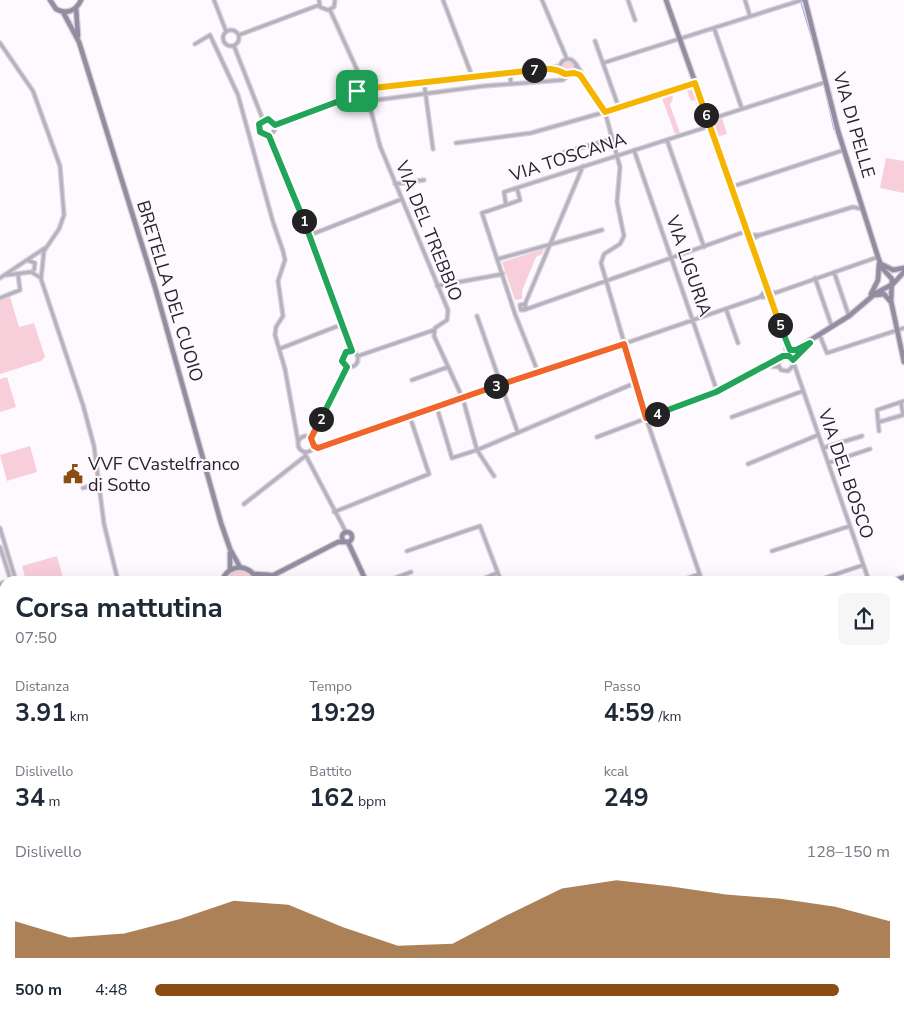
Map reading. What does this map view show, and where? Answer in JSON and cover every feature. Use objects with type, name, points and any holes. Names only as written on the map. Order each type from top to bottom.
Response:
[{"type":"street","points":[[44,0],[50,1],[63,12],[76,8],[81,0]]},
{"type":"street","points":[[214,0],[226,31]]},
{"type":"street","points":[[319,0],[319,5]]},
{"type":"street","points":[[330,10],[334,7],[335,0]]},
{"type":"street","points":[[443,0],[472,76]]},
{"type":"street","points":[[542,0],[565,60]]},
{"type":"street","points":[[628,0],[635,20]]},
{"type":"street","points":[[666,0],[786,344],[790,350],[810,343],[833,328],[867,300],[893,284],[904,272]]},
{"type":"street","points":[[745,0],[750,16]]},
{"type":"street","points":[[604,63],[804,0]]},
{"type":"street","name":"VIA DI PELLE","points":[[804,0],[844,150],[878,257],[893,284]]},
{"type":"street","points":[[239,34],[319,5]]},
{"type":"street","points":[[319,5],[325,10],[330,10]]},
{"type":"street","name":"BRETELLA DEL CUOIO","points":[[76,8],[79,42]]},
{"type":"street","points":[[330,10],[363,83]]},
{"type":"street","name":"BRETELLA DEL CUOIO","points":[[63,12],[79,42],[156,287],[230,549],[240,567]]},
{"type":"street","points":[[714,28],[742,109]]},
{"type":"street","points":[[234,29],[239,34],[240,40],[234,46],[229,46],[224,42],[223,35],[226,31],[234,29]]},
{"type":"street","points":[[195,44],[210,35],[238,95],[272,222],[285,260],[278,281],[283,316],[276,327],[276,335],[285,369],[298,448],[304,452],[310,452],[314,446]]},
{"type":"street","points":[[595,41],[619,108]]},
{"type":"street","points":[[0,43],[33,91],[60,166],[64,215],[59,229],[42,258],[42,279],[84,405],[94,446],[104,524],[117,576]]},
{"type":"street","points":[[234,46],[263,120]]},
{"type":"street","points":[[565,60],[572,60],[576,64],[605,112],[617,155],[621,172],[617,208],[624,236],[620,244],[602,257],[601,263],[646,418],[699,574],[694,576]]},
{"type":"street","points":[[560,68],[565,60]]},
{"type":"street","points":[[574,73],[576,64]]},
{"type":"street","points":[[363,83],[373,88],[554,68],[560,68],[568,75]]},
{"type":"street","points":[[510,72],[511,84]]},
{"type":"street","points":[[363,83],[358,88],[358,94],[361,98],[368,100],[564,80],[568,75],[574,73],[584,78]]},
{"type":"street","points":[[708,120],[827,81]]},
{"type":"street","points":[[424,82],[433,148]]},
{"type":"street","points":[[456,143],[531,133],[619,108],[695,83]]},
{"type":"street","points":[[368,100],[373,94],[373,88]]},
{"type":"street","points":[[275,125],[358,94]]},
{"type":"street","name":"VIA DEL TREBBIO","points":[[368,100],[380,146],[448,315],[446,322],[434,330]]},
{"type":"street","points":[[275,125],[270,120],[263,120],[259,124],[260,132],[269,136],[310,235],[352,351],[358,356]]},
{"type":"street","points":[[269,136],[275,130],[275,125]]},
{"type":"street","name":"VIA TOSCANA","points":[[538,372],[515,314],[482,213],[506,205],[504,192],[710,126]]},
{"type":"street","points":[[559,154],[612,139]]},
{"type":"street","points":[[666,140],[704,247]]},
{"type":"street","name":"VIA LIGURIA","points":[[634,150],[717,391]]},
{"type":"street","points":[[731,187],[844,150]]},
{"type":"street","points":[[523,310],[522,304],[551,244],[584,166]]},
{"type":"street","points":[[395,184],[424,180]]},
{"type":"street","points":[[506,205],[520,200],[516,188]]},
{"type":"street","points":[[752,246],[753,239],[760,235],[853,206],[859,202],[859,193]]},
{"type":"street","points":[[310,235],[402,199]]},
{"type":"street","points":[[853,206],[861,208],[866,216]]},
{"type":"street","points":[[498,259],[602,230]]},
{"type":"street","points":[[515,314],[747,231]]},
{"type":"street","points":[[747,231],[752,235],[760,235]]},
{"type":"street","points":[[0,278],[47,247]]},
{"type":"street","points":[[32,257],[42,258]]},
{"type":"street","points":[[767,289],[775,293],[878,257],[888,268],[895,270],[904,268]]},
{"type":"street","name":"VIA DI PELLE","points":[[867,300],[877,285],[878,257]]},
{"type":"street","points":[[27,260],[35,263],[33,271]]},
{"type":"street","points":[[6,275],[33,271],[41,266]]},
{"type":"street","points":[[33,271],[42,279]]},
{"type":"street","points":[[834,272],[849,316]]},
{"type":"street","points":[[0,298],[20,290],[18,274]]},
{"type":"street","points":[[437,286],[503,274]]},
{"type":"street","points":[[815,278],[833,328]]},
{"type":"street","points":[[892,308],[893,284]]},
{"type":"street","points":[[314,446],[324,447],[538,372],[693,321],[760,297],[766,293],[767,289]]},
{"type":"street","points":[[867,300],[883,294],[889,298],[904,362]]},
{"type":"street","points":[[760,297],[766,297],[771,301]]},
{"type":"street","points":[[513,306],[522,304]]},
{"type":"street","points":[[726,309],[738,344]]},
{"type":"street","points":[[477,316],[518,433]]},
{"type":"street","points":[[279,349],[343,324]]},
{"type":"street","points":[[820,336],[827,353],[904,328]]},
{"type":"street","points":[[358,356],[434,330],[436,340],[463,399],[477,450],[494,476]]},
{"type":"street","points":[[790,370],[793,362],[810,343]]},
{"type":"street","points":[[596,437],[717,391],[779,360],[783,356],[786,344]]},
{"type":"street","points":[[347,367],[342,361],[342,356],[346,352],[352,351]]},
{"type":"street","points":[[314,446],[311,438],[347,367],[357,364],[358,356]]},
{"type":"street","points":[[783,356],[789,356],[793,362]]},
{"type":"street","points":[[779,360],[779,367],[783,372],[790,370]]},
{"type":"street","name":"VIA DEL BOSCO","points":[[793,362],[867,576]]},
{"type":"street","points":[[766,366],[779,367]]},
{"type":"street","points":[[412,380],[448,367]]},
{"type":"street","points":[[790,370],[797,375]]},
{"type":"street","points":[[437,408],[452,458],[477,450],[635,383]]},
{"type":"street","points":[[732,417],[803,391]]},
{"type":"street","points":[[879,422],[904,417],[903,402],[877,410],[879,431]]},
{"type":"street","points":[[334,512],[429,474],[410,418]]},
{"type":"street","points":[[748,464],[818,435]]},
{"type":"street","points":[[298,440],[303,436],[311,438]]},
{"type":"street","points":[[823,448],[862,436]]},
{"type":"street","points":[[828,463],[870,449]]},
{"type":"street","points":[[304,452],[304,457],[342,526],[364,576]]},
{"type":"street","points":[[244,504],[304,457]]},
{"type":"street","points":[[83,488],[98,483]]},
{"type":"street","points":[[407,551],[454,533],[480,526],[499,576]]},
{"type":"street","points":[[772,551],[850,526]]},
{"type":"street","points":[[0,528],[14,576]]},
{"type":"street","points":[[225,576],[230,569],[240,567],[248,569],[255,574],[270,575],[338,542],[344,534]]},
{"type":"street","points":[[344,534],[351,534],[349,543]]},
{"type":"street","points":[[338,542],[349,543]]},
{"type":"street","points":[[0,547],[8,576]]},
{"type":"street","name":"BRETELLA DEL CUOIO","points":[[230,549],[230,569]]},
{"type":"street","points":[[831,576],[863,565]]},
{"type":"street","points":[[400,576],[410,572]]},
{"type":"street","points":[[490,576],[498,573]]},
{"type":"shaded area","points":[[570,61],[573,62],[573,72],[566,73],[563,72],[562,65],[563,62]]},
{"type":"shaded area","points":[[693,89],[705,121],[704,125],[700,126],[695,116],[698,108],[695,100],[691,101],[687,90]]},
{"type":"shaded area","points":[[672,95],[673,98],[670,105],[680,133],[675,134],[662,98]]},
{"type":"shaded area","points":[[722,118],[727,134],[717,137],[713,123]]},
{"type":"shaded area","points":[[886,158],[904,161],[904,193],[880,188]]},
{"type":"shaded area","points":[[544,249],[542,254],[536,257],[522,291],[522,299],[515,300],[502,262]]},
{"type":"shaded area","points":[[10,297],[19,327],[34,323],[45,357],[41,361],[0,374],[0,300]]},
{"type":"shaded area","points":[[7,377],[16,407],[0,412],[0,379]]},
{"type":"shaded area","points":[[30,446],[37,472],[7,481],[0,455]]},
{"type":"shaded area","points":[[57,556],[63,576],[25,576],[22,566]]},
{"type":"shaded area","points":[[240,570],[249,573],[251,576],[228,576],[231,572]]},
{"type":"waterway","points":[[801,3],[816,53]]},
{"type":"waterway","points":[[824,86],[834,130]]},
{"type":"place","name":"VVF CVastelfranco di Sotto","points":[[73,474]]},
{"type":"route","points":[[554,68],[568,75],[576,73],[584,78],[605,112],[695,83],[786,344],[790,350],[794,350],[810,343],[793,360],[789,356],[783,356],[779,360],[716,392],[646,418],[624,344],[324,447],[318,448],[314,446],[311,438],[347,367],[342,361],[342,356],[348,351],[352,351],[289,182],[269,136],[261,134],[258,127],[260,122],[265,119],[272,121],[275,125],[358,94],[357,91],[363,83],[371,85],[373,88],[554,68]]}]
